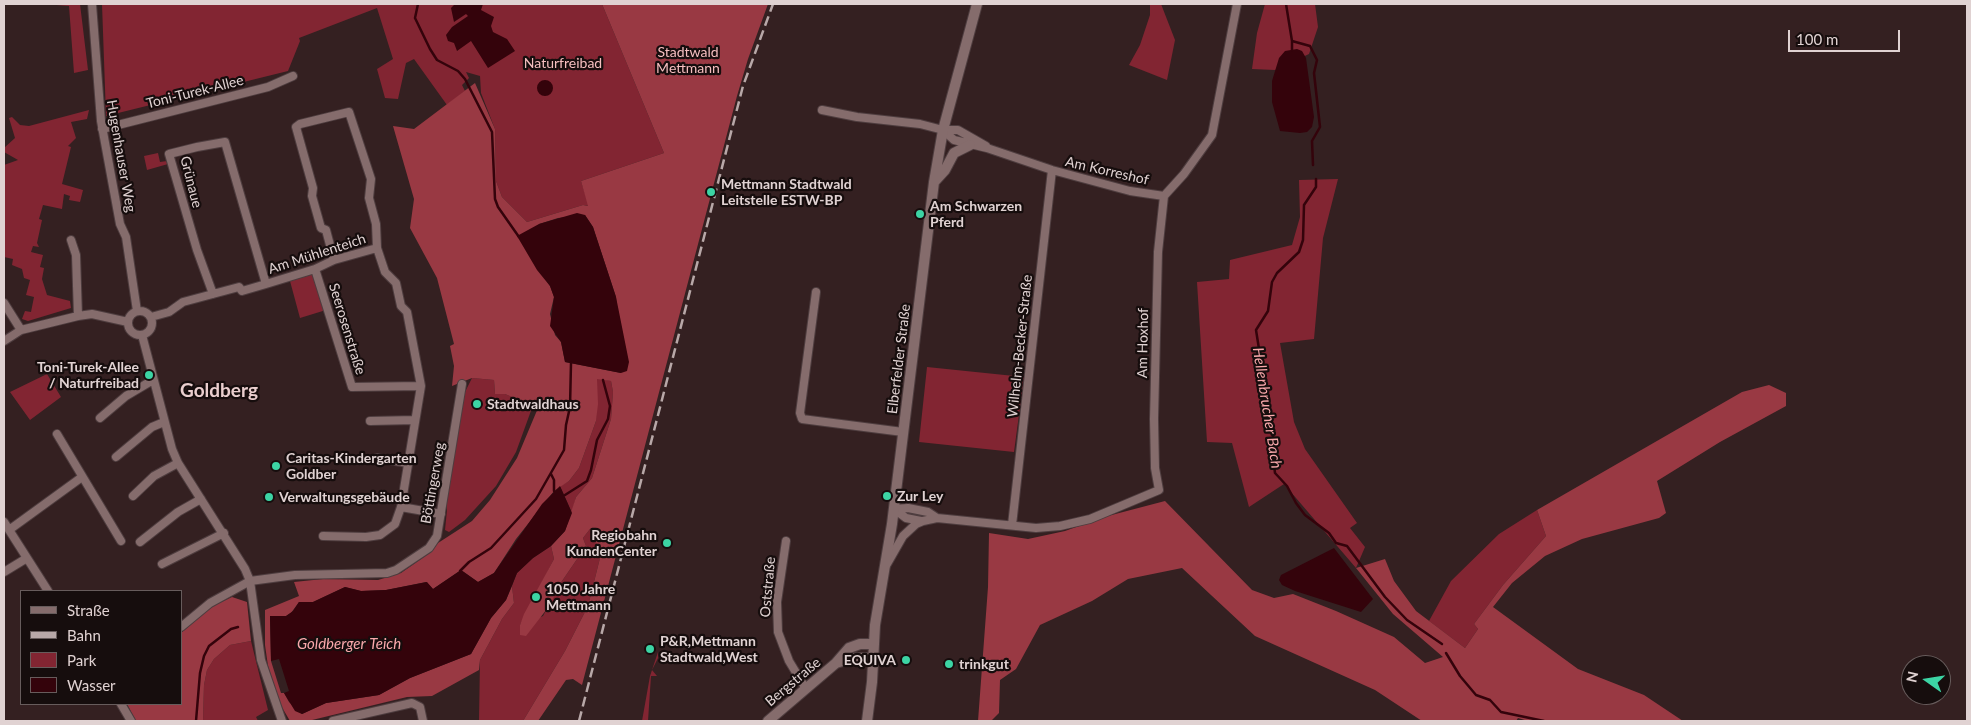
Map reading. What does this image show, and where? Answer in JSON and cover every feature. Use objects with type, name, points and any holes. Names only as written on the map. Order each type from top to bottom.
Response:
[{"type":"main road","name":"Elberfelder Straße","points":[[867,721],[873,644],[894,509],[934,182],[944,130],[977,4]]},
{"type":"main road","points":[[934,182],[945,170],[954,153],[970,145]]},
{"type":"main road","name":"Bergstraße","points":[[768,721],[836,663],[849,648],[860,644],[873,644]]},
{"type":"main road","name":"Bergstraße","points":[[836,663],[852,658],[873,658]]},
{"type":"street","name":"Hugenhauser Weg","points":[[92,4],[102,128],[120,224],[126,237],[137,310]]},
{"type":"street","name":"Am Korreshof","points":[[944,130],[954,140],[987,148],[1052,170],[1130,191],[1164,196],[1184,174],[1212,135],[1237,4]]},
{"type":"street","name":"Toni-Turek-Allee","points":[[102,128],[268,87],[293,76]]},
{"type":"street","points":[[822,110],[857,117],[920,124],[944,130]]},
{"type":"street","points":[[334,260],[326,230],[321,228],[312,196],[313,188],[296,130],[300,124],[349,112],[370,179],[369,198],[376,224],[376,248]]},
{"type":"street","name":"Am Korreshof","points":[[944,130],[958,130],[974,138],[987,148]]},
{"type":"street","name":"Grünaue","points":[[212,294],[169,154],[197,147],[225,142],[266,284]]},
{"type":"street","name":"Wilhelm-Becker-Straße","points":[[1012,525],[1052,170]]},
{"type":"street","name":"Am Hoxhof","points":[[1012,525],[1036,528],[1060,526],[1090,519],[1159,490],[1155,468],[1154,419],[1158,252],[1164,196]]},
{"type":"street","points":[[71,240],[76,255],[78,316]]},
{"type":"street","name":"Am Mühlenteich","points":[[151,317],[169,312],[183,302],[239,287],[242,291],[376,248],[385,272],[396,283],[401,306],[407,312],[421,386],[402,507],[395,524],[380,535],[366,537],[322,536]]},
{"type":"street","name":"Seerosenstraße","points":[[315,269],[352,387],[421,386]]},
{"type":"street","points":[[816,292],[800,413],[802,419],[903,432]]},
{"type":"street","points":[[4,303],[20,330]]},
{"type":"street","points":[[137,310],[145,311],[151,317],[151,329],[142,335],[133,333],[128,322],[130,315],[137,310]]},
{"type":"street","points":[[4,341],[20,330],[78,316],[92,314],[128,322]]},
{"type":"street","points":[[142,335],[164,422],[178,463],[224,533],[250,581],[261,660],[282,721]]},
{"type":"street","points":[[100,418],[126,396],[153,380]]},
{"type":"street","name":"Böttingerweg","points":[[250,581],[295,575],[392,572],[435,542],[462,384]]},
{"type":"street","points":[[370,421],[416,420]]},
{"type":"street","points":[[116,457],[152,426],[164,422]]},
{"type":"street","points":[[57,434],[121,541]]},
{"type":"street","points":[[377,458],[408,463]]},
{"type":"street","points":[[133,496],[154,476],[178,463]]},
{"type":"street","points":[[9,530],[82,477]]},
{"type":"street","points":[[140,542],[178,512],[201,499]]},
{"type":"street","points":[[402,507],[441,514]]},
{"type":"street","points":[[894,509],[908,508],[928,512],[936,518]]},
{"type":"street","points":[[894,509],[906,518],[923,521]]},
{"type":"street","points":[[886,565],[903,536],[916,524],[923,521],[936,518],[1012,525]]},
{"type":"street","points":[[4,522],[47,590]]},
{"type":"street","points":[[162,564],[224,533]]},
{"type":"street","name":"Oststraße","points":[[786,541],[777,602],[778,632],[788,660],[806,689]]},
{"type":"street","points":[[4,572],[27,558]]},
{"type":"street","points":[[182,626],[210,603],[250,581]]},
{"type":"street","points":[[333,721],[414,703],[420,707],[423,721]]},
{"type":"street","points":[[121,705],[131,721]]},
{"type":"green space","points":[[44,4],[80,4],[88,70],[74,73],[69,6]]},
{"type":"green space","name":"Naturfreibad","points":[[102,4],[602,4],[664,153],[581,181],[589,206],[583,205],[527,222],[502,197],[496,181],[495,129],[481,93],[480,76],[466,72],[469,78],[462,85],[465,91],[447,105],[414,59],[406,63],[398,99],[385,98],[377,69],[393,59],[377,8],[299,38],[300,41],[288,71],[106,116]]},
{"type":"green space","name":"Stadtwald Mettmann","points":[[602,4],[768,4],[737,96],[582,685],[573,679],[566,680],[538,721],[523,721],[565,651],[588,606],[601,554],[590,529],[583,538],[586,546],[560,584],[550,605],[526,636],[520,635],[520,625],[524,614],[554,559],[551,546],[565,531],[576,497],[592,478],[611,419],[613,392],[611,381],[597,379],[598,404],[596,421],[579,468],[569,481],[554,491],[516,539],[494,573],[478,582],[461,570],[433,589],[426,582],[386,590],[361,591],[345,587],[313,602],[299,602],[291,613],[286,616],[270,616],[271,661],[281,693],[284,693],[289,702],[302,714],[326,703],[379,695],[410,678],[471,654],[491,618],[506,600],[512,586],[514,603],[502,619],[480,660],[479,670],[432,696],[407,697],[308,721],[290,721],[280,704],[268,666],[265,645],[265,610],[299,596],[294,582],[323,579],[378,580],[401,573],[431,552],[438,543],[472,521],[490,500],[517,458],[538,408],[505,394],[495,394],[494,380],[472,378],[452,386],[454,366],[450,346],[454,344],[437,278],[410,228],[414,199],[393,126],[414,129],[475,83],[495,129],[496,181],[502,197],[527,222],[583,205],[588,206],[581,181],[664,153]],"holes":[[[585,215],[593,227],[616,297],[621,373],[565,362],[561,342],[555,335],[550,314],[554,297],[550,286],[530,256],[539,224],[558,218]]]},
{"type":"green space","points":[[1150,4],[1161,4],[1175,40],[1167,80],[1129,65],[1140,45],[1150,15]]},
{"type":"green space","points":[[1265,4],[1315,4],[1318,27],[1309,54],[1275,70],[1252,69],[1257,33]]},
{"type":"green space","points":[[89,110],[87,119],[71,122],[76,138],[68,146],[71,147],[62,184],[83,190],[80,202],[69,200],[70,196],[64,194],[62,209],[43,205],[39,219],[42,220],[37,243],[39,247],[33,246],[31,252],[43,255],[40,267],[44,268],[42,279],[47,295],[70,301],[71,308],[28,321],[22,319],[25,311],[31,312],[34,297],[26,295],[30,280],[24,278],[22,269],[12,265],[13,259],[4,257],[4,165],[18,160],[4,152],[4,148],[15,138],[9,118],[12,117],[20,125],[29,126]]},
{"type":"green space","points":[[158,153],[160,162],[167,161],[168,164],[147,170],[144,156]]},
{"type":"green space","points":[[1338,179],[1323,238],[1314,339],[1280,343],[1294,422],[1305,449],[1357,523],[1350,528],[1365,547],[1356,568],[1284,484],[1249,507],[1232,443],[1207,442],[1197,282],[1229,279],[1230,260],[1292,245],[1300,217],[1299,180]]},
{"type":"green space","points":[[315,273],[326,310],[300,318],[290,281]]},
{"type":"green space","points":[[927,367],[1024,377],[1014,452],[919,442]]},
{"type":"green space","points":[[47,374],[61,397],[30,420],[10,392]]},
{"type":"green space","points":[[472,378],[494,380],[495,394],[505,394],[532,405],[532,408],[516,452],[496,486],[465,520],[449,532],[445,530],[446,502],[465,392]]},
{"type":"green space","points":[[597,378],[611,381],[613,392],[611,419],[592,478],[576,497],[572,513],[560,486],[569,481],[579,468],[596,421]]},
{"type":"green space","points":[[1769,385],[1786,393],[1786,406],[1720,442],[1657,481],[1666,513],[1659,518],[1582,539],[1545,556],[1512,583],[1493,607],[1578,669],[1644,695],[1683,721],[1528,721],[1518,718],[1516,721],[1422,721],[1375,690],[1255,636],[1182,568],[1128,579],[1092,601],[1040,625],[1016,669],[1000,680],[999,713],[991,721],[978,721],[988,587],[989,533],[1028,539],[1065,531],[1104,517],[1165,501],[1252,590],[1274,598],[1293,594],[1336,611],[1394,637],[1425,663],[1443,657],[1393,614],[1356,568],[1385,559],[1394,581],[1416,611],[1465,648],[1478,629],[1474,624],[1503,585],[1546,536],[1537,510],[1742,392]]},
{"type":"green space","points":[[1537,510],[1546,536],[1503,585],[1474,624],[1478,629],[1465,648],[1429,621],[1451,581],[1499,534]]},
{"type":"green space","points":[[590,529],[601,554],[588,606],[565,651],[523,721],[479,721],[480,660],[502,619],[514,603],[512,586],[517,573],[533,558],[551,546],[554,559],[520,625],[543,616],[560,584],[586,546],[583,538]]},
{"type":"green space","points":[[232,597],[247,602],[251,641],[230,645],[214,659],[207,670],[204,685],[203,721],[136,721],[128,705],[182,705],[182,632],[211,607]]},
{"type":"green space","points":[[251,641],[268,710],[256,717],[258,721],[203,721],[204,685],[207,670],[214,659],[230,645]]},
{"type":"green space","points":[[658,652],[658,658],[652,670]]},
{"type":"green space","points":[[652,670],[657,676],[651,676],[648,721],[642,721]]},
{"type":"water","points":[[455,4],[483,4],[481,10],[494,17],[491,26],[493,32],[507,39],[515,51],[488,68],[471,41],[457,51],[454,43],[448,41],[446,35],[452,27],[468,16],[466,14],[454,22],[451,8]]},
{"type":"water","points":[[1297,49],[1302,51],[1306,58],[1314,117],[1312,127],[1307,132],[1300,133],[1280,131],[1272,102],[1272,81],[1279,58],[1285,51]]},
{"type":"water","points":[[545,80],[551,82],[553,88],[551,94],[545,96],[539,94],[537,88],[539,82]]},
{"type":"water","points":[[577,213],[585,215],[593,227],[616,297],[629,362],[627,371],[621,373],[565,362],[561,342],[550,326],[554,297],[550,286],[537,270],[517,236],[539,224]]},
{"type":"water","name":"Goldberger Teich","points":[[560,486],[572,513],[565,531],[551,546],[533,558],[517,573],[506,600],[491,618],[471,654],[410,678],[379,695],[326,703],[302,714],[295,711],[284,693],[289,691],[279,659],[271,661],[270,616],[286,616],[293,611],[299,602],[313,602],[345,587],[361,591],[386,590],[427,582],[433,589],[461,570],[478,582],[494,573],[542,504]]},
{"type":"water","points":[[1334,548],[1373,599],[1361,612],[1295,591],[1282,585],[1279,580],[1281,575]]},
{"type":"waterway","points":[[418,4],[415,18],[430,49],[437,60],[458,71],[465,79],[492,132],[495,199],[498,207],[519,237]]},
{"type":"waterway","name":"Hellenbrucher Bach","points":[[1286,4],[1292,41],[1310,46],[1317,60],[1314,73],[1320,127],[1312,141],[1313,165]]},
{"type":"waterway","points":[[1292,41],[1292,50]]},
{"type":"waterway","name":"Hellenbrucher Bach","points":[[1316,179],[1316,187],[1304,205],[1303,240],[1299,252],[1277,273],[1272,282],[1268,311],[1256,330],[1273,437],[1272,449],[1275,473],[1287,486],[1305,515],[1329,533],[1336,543],[1347,546],[1385,597],[1407,620],[1442,644]]},
{"type":"waterway","points":[[460,571],[469,562],[491,548],[536,499],[564,450],[570,407],[571,363]]},
{"type":"waterway","points":[[565,495],[587,481],[597,440],[608,419],[610,406],[603,380]]},
{"type":"waterway","points":[[551,474],[554,480],[554,491]]},
{"type":"waterway","points":[[196,721],[200,673],[204,656],[209,646],[231,629],[238,627]]},
{"type":"waterway","name":"Hellenbrucher Bach","points":[[1446,653],[1460,676],[1476,695],[1490,700],[1501,712],[1544,721]]},
{"type":"railway","points":[[579,721],[743,86],[773,4]]},
{"type":"place","name":"Mettmann Stadtwald Leitstelle ESTW-BP","points":[[711,192]]},
{"type":"place","name":"Am Schwarzen Pferd","points":[[920,214]]},
{"type":"place","name":"Toni-Turek-Allee / Naturfreibad","points":[[149,375]]},
{"type":"place","name":"Stadtwaldhaus","points":[[477,404]]},
{"type":"place","name":"Caritas-Kindergarten Goldber","points":[[276,466]]},
{"type":"place","name":"Zur Ley","points":[[887,496]]},
{"type":"place","name":"Verwaltungsgebäude","points":[[269,497]]},
{"type":"place","name":"Regiobahn KundenCenter","points":[[667,543]]},
{"type":"place","name":"1050 Jahre Mettmann","points":[[536,597]]},
{"type":"place","name":"P&R,Mettmann Stadtwald,West","points":[[650,649]]},
{"type":"place","name":"EQUIVA","points":[[906,660]]},
{"type":"place","name":"trinkgut","points":[[949,664]]},
{"type":"district","name":"Goldberg","points":[[219,391]]}]
